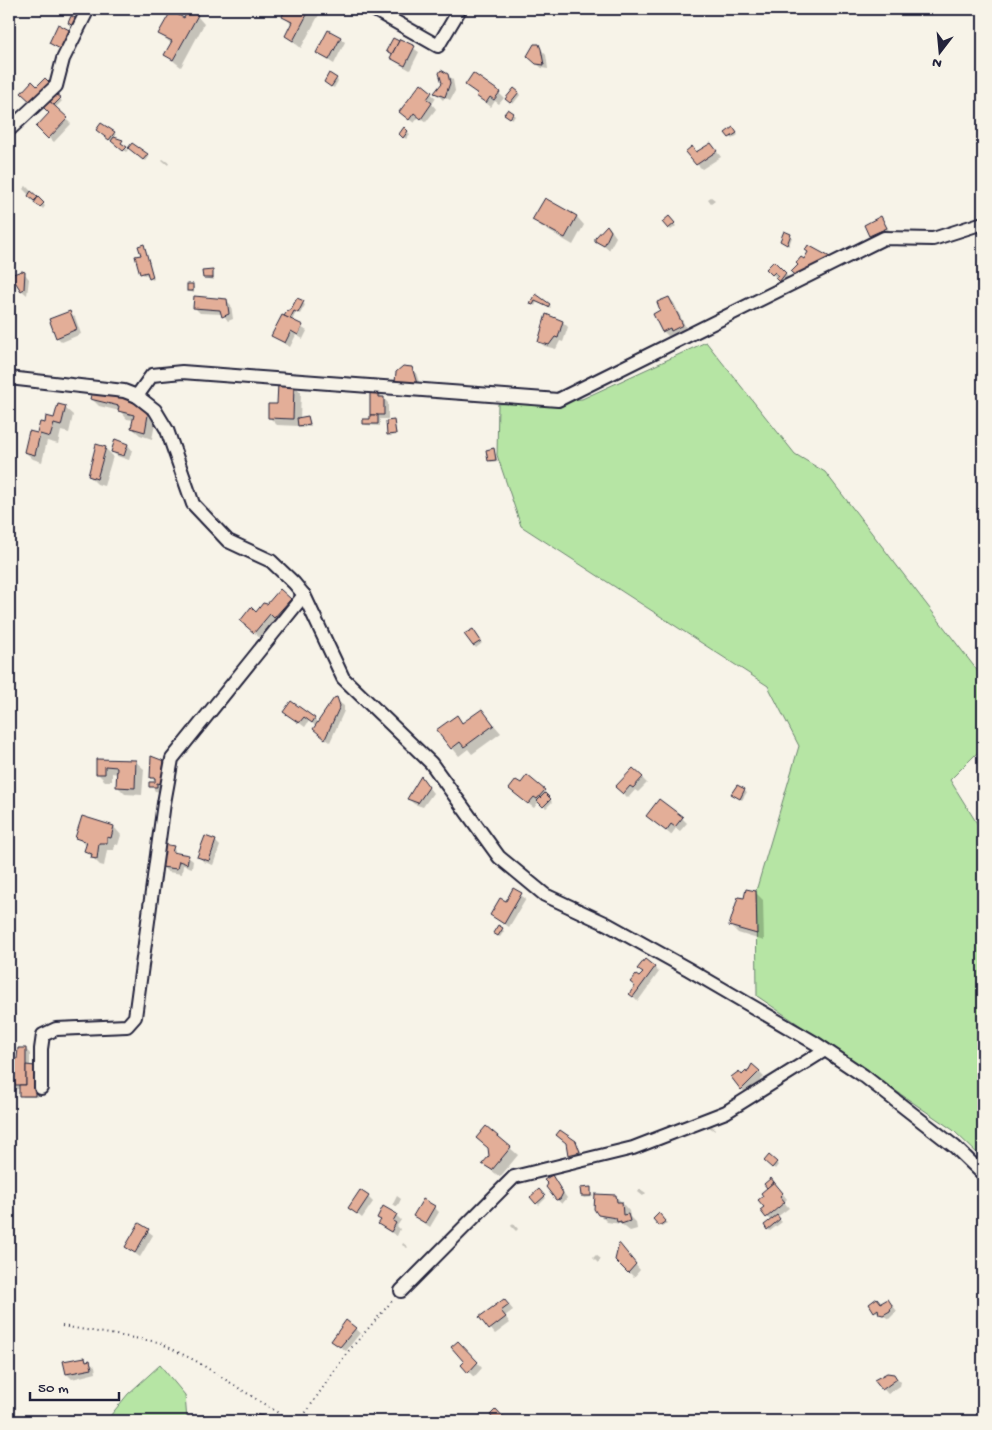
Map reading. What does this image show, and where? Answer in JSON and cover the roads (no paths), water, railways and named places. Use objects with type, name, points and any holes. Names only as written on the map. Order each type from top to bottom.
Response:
[{"type":"street","points":[[9,130],[56,86],[63,59],[88,9]]},
{"type":"street","points":[[373,9],[438,46],[460,9]]},
{"type":"street","points":[[138,396],[152,375],[182,372],[558,400],[884,238],[933,238],[983,223]]},
{"type":"street","points":[[9,378],[124,391],[138,396],[155,410],[168,430],[193,504],[228,541],[271,561],[294,582],[304,595],[343,678],[431,763],[499,857],[545,895],[607,924],[688,969],[825,1050],[864,1076],[955,1146],[983,1174]]},
{"type":"street","points":[[41,1088],[43,1035],[56,1029],[127,1026],[135,1017],[164,803],[172,759],[304,595]]},
{"type":"street","points":[[401,1291],[514,1177],[633,1148],[726,1112],[825,1050]]}]
